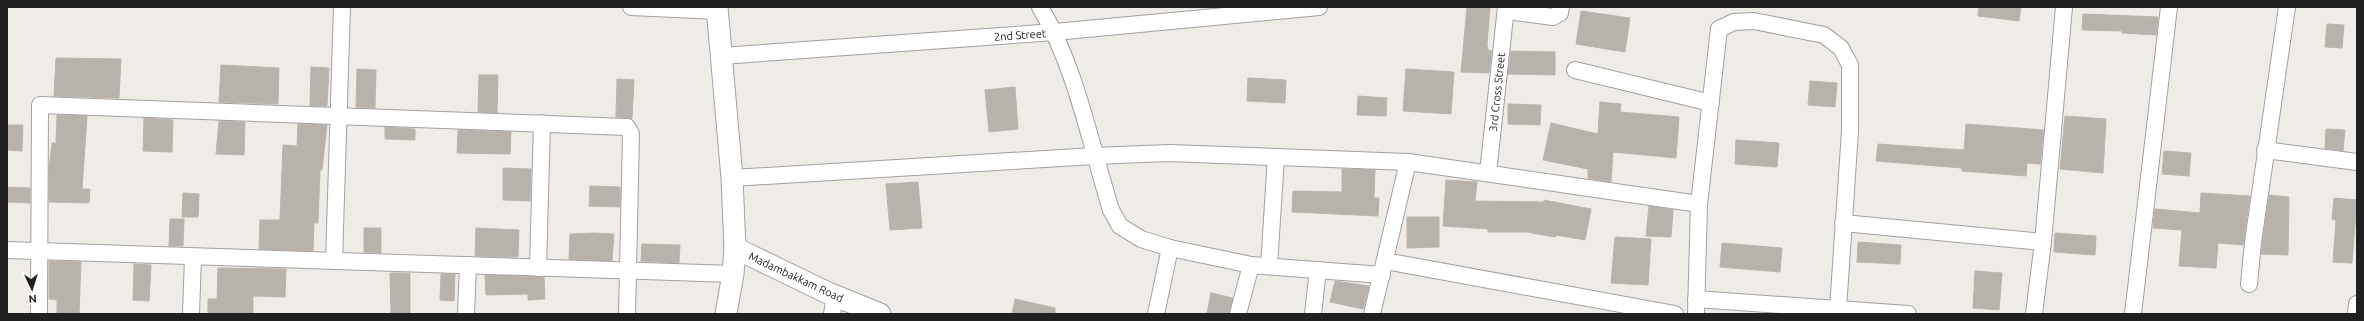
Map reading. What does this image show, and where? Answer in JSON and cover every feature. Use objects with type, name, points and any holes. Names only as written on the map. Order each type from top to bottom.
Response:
[{"type":"street","points":[[334,261],[342,7]]},
{"type":"street","points":[[630,7],[717,9],[732,178],[735,248],[733,274],[726,314]]},
{"type":"street","points":[[1040,7],[1055,32],[1072,80],[1111,210],[1120,226],[1141,239],[1170,248],[1251,265],[1318,270],[1383,268],[1675,314]]},
{"type":"street","name":"2nd Street","points":[[721,56],[1055,32],[1319,7]]},
{"type":"street","points":[[1506,9],[1553,17],[1560,13],[1561,7]]},
{"type":"street","points":[[2034,314],[2043,242],[2064,7]]},
{"type":"street","points":[[2133,314],[2168,7]]},
{"type":"street","points":[[2249,284],[2265,150],[2286,7]]},
{"type":"street","name":"3rd Cross Street","points":[[1488,173],[1506,9]]},
{"type":"street","points":[[1838,309],[1850,131],[1850,65],[1841,48],[1824,35],[1754,21],[1734,22],[1719,28],[1699,204],[1696,307],[1838,309],[1908,314]]},
{"type":"street","points":[[1575,70],[1711,103]]},
{"type":"street","points":[[39,314],[41,250],[40,105],[622,126],[631,130],[627,314]]},
{"type":"street","points":[[538,268],[542,123]]},
{"type":"street","points":[[2265,150],[2357,162]]},
{"type":"street","points":[[732,178],[1094,156],[1169,154],[1408,162],[1699,204]]},
{"type":"street","points":[[1269,266],[1276,157]]},
{"type":"street","points":[[1372,314],[1408,162]]},
{"type":"street","points":[[1843,223],[2043,242]]},
{"type":"street","name":"Madambakkam Road","points":[[735,248],[834,305],[880,314]]},
{"type":"street","points":[[1156,314],[1170,248]]},
{"type":"street","points":[[7,250],[733,274]]},
{"type":"street","points":[[191,314],[193,256]]},
{"type":"street","points":[[466,314],[468,265]]},
{"type":"street","points":[[1238,314],[1251,265]]},
{"type":"street","points":[[1313,314],[1318,270]]},
{"type":"street","points":[[2356,314],[2357,304]]},
{"type":"building","points":[[1467,7],[1490,7],[1487,44],[1488,50],[1492,51],[1489,73],[1461,72]]},
{"type":"building","points":[[1979,7],[2021,7],[2019,21],[1978,16]]},
{"type":"building","points":[[1581,11],[1630,18],[1625,52],[1576,44]]},
{"type":"building","points":[[2083,14],[2158,17],[2156,35],[2122,33],[2122,31],[2082,30]]},
{"type":"building","points":[[2327,24],[2344,25],[2342,48],[2325,47]]},
{"type":"building","points":[[1511,51],[1555,52],[1555,75],[1508,74]]},
{"type":"building","points":[[56,58],[121,59],[119,98],[54,96]]},
{"type":"building","points":[[221,65],[279,68],[278,104],[219,102]]},
{"type":"building","points":[[311,67],[329,68],[327,106],[310,106]]},
{"type":"building","points":[[357,69],[376,70],[375,108],[356,107]]},
{"type":"building","points":[[1406,69],[1454,72],[1451,114],[1403,111]]},
{"type":"building","points":[[479,75],[498,75],[497,113],[478,112]]},
{"type":"building","points":[[1248,78],[1286,80],[1285,103],[1247,101]]},
{"type":"building","points":[[617,79],[634,80],[632,119],[616,117]]},
{"type":"building","points":[[1810,81],[1837,83],[1835,107],[1808,105]]},
{"type":"building","points":[[1015,87],[1018,129],[989,132],[985,90]]},
{"type":"building","points":[[1358,96],[1387,98],[1386,116],[1357,115]]},
{"type":"building","points":[[1600,102],[1621,104],[1620,112],[1679,117],[1676,158],[1613,152],[1611,182],[1588,178],[1588,169],[1543,160],[1551,123],[1598,134]]},
{"type":"building","points":[[1508,104],[1541,105],[1540,125],[1508,124]]},
{"type":"building","points":[[57,115],[87,116],[82,189],[90,189],[89,203],[49,202],[49,169],[52,143],[56,143]]},
{"type":"building","points":[[2065,116],[2106,119],[2103,173],[2060,169]]},
{"type":"building","points":[[144,118],[173,120],[172,152],[143,151]]},
{"type":"building","points":[[219,121],[245,122],[244,155],[216,154]]},
{"type":"building","points":[[298,124],[327,125],[322,170],[320,170],[318,223],[314,223],[313,251],[259,249],[260,220],[280,220],[283,145],[297,146]]},
{"type":"building","points":[[1966,124],[2044,130],[2040,164],[2027,163],[2026,176],[1962,171],[1962,168],[1876,161],[1878,144],[1964,150]]},
{"type":"building","points":[[7,125],[23,125],[22,151],[7,150]]},
{"type":"building","points":[[385,127],[415,129],[415,140],[385,139]]},
{"type":"building","points":[[2326,129],[2345,130],[2343,151],[2325,148]]},
{"type":"building","points":[[458,130],[511,132],[510,154],[457,153]]},
{"type":"building","points":[[1736,140],[1779,143],[1777,167],[1735,164]]},
{"type":"building","points":[[2164,151],[2191,153],[2189,176],[2162,174]]},
{"type":"building","points":[[503,168],[531,169],[530,201],[503,200]]},
{"type":"building","points":[[1342,169],[1375,170],[1374,198],[1379,198],[1378,216],[1292,212],[1293,191],[1342,192]]},
{"type":"building","points":[[1446,180],[1477,182],[1475,201],[1544,202],[1544,200],[1591,209],[1585,240],[1526,232],[1488,232],[1488,229],[1443,226]]},
{"type":"building","points":[[918,182],[922,228],[890,230],[886,184]]},
{"type":"building","points":[[590,186],[620,187],[620,207],[589,206]]},
{"type":"building","points":[[7,187],[30,188],[30,203],[7,202]]},
{"type":"building","points":[[183,193],[199,194],[198,217],[182,217]]},
{"type":"building","points":[[2201,193],[2250,196],[2243,245],[2218,243],[2216,268],[2179,266],[2182,230],[2153,228],[2155,209],[2200,213]]},
{"type":"building","points":[[2269,195],[2289,197],[2288,255],[2261,254]]},
{"type":"building","points":[[2334,198],[2357,200],[2352,263],[2333,262],[2336,220],[2332,219]]},
{"type":"building","points":[[1649,206],[1673,210],[1671,237],[1646,236]]},
{"type":"building","points":[[1407,217],[1439,217],[1439,247],[1407,248]]},
{"type":"building","points":[[170,219],[184,219],[183,246],[169,246]]},
{"type":"building","points":[[364,228],[381,228],[381,253],[364,252]]},
{"type":"building","points":[[476,228],[519,230],[518,257],[475,256]]},
{"type":"building","points":[[2055,233],[2096,236],[2095,255],[2054,252]]},
{"type":"building","points":[[570,234],[614,234],[612,261],[569,259]]},
{"type":"building","points":[[1615,237],[1651,239],[1648,285],[1611,283]]},
{"type":"building","points":[[1858,242],[1901,245],[1900,264],[1857,262]]},
{"type":"building","points":[[1722,243],[1782,248],[1780,272],[1720,267]]},
{"type":"building","points":[[642,244],[680,245],[679,263],[641,261]]},
{"type":"building","points":[[49,261],[81,262],[79,314],[57,314],[57,300],[49,299]]},
{"type":"building","points":[[134,264],[151,265],[149,301],[133,300]]},
{"type":"building","points":[[218,268],[286,269],[285,297],[253,296],[253,314],[208,314],[208,299],[217,299]]},
{"type":"building","points":[[1975,271],[2002,273],[1999,310],[1973,308]]},
{"type":"building","points":[[390,273],[410,273],[410,314],[391,314]]},
{"type":"building","points":[[441,274],[455,274],[454,301],[440,300]]},
{"type":"building","points":[[485,275],[544,277],[545,299],[528,300],[528,294],[486,295]]},
{"type":"building","points":[[1335,281],[1369,286],[1363,309],[1330,302]]},
{"type":"building","points":[[1211,293],[1233,298],[1229,314],[1207,314]]},
{"type":"building","points":[[1015,299],[1055,308],[1055,314],[1012,314]]}]
